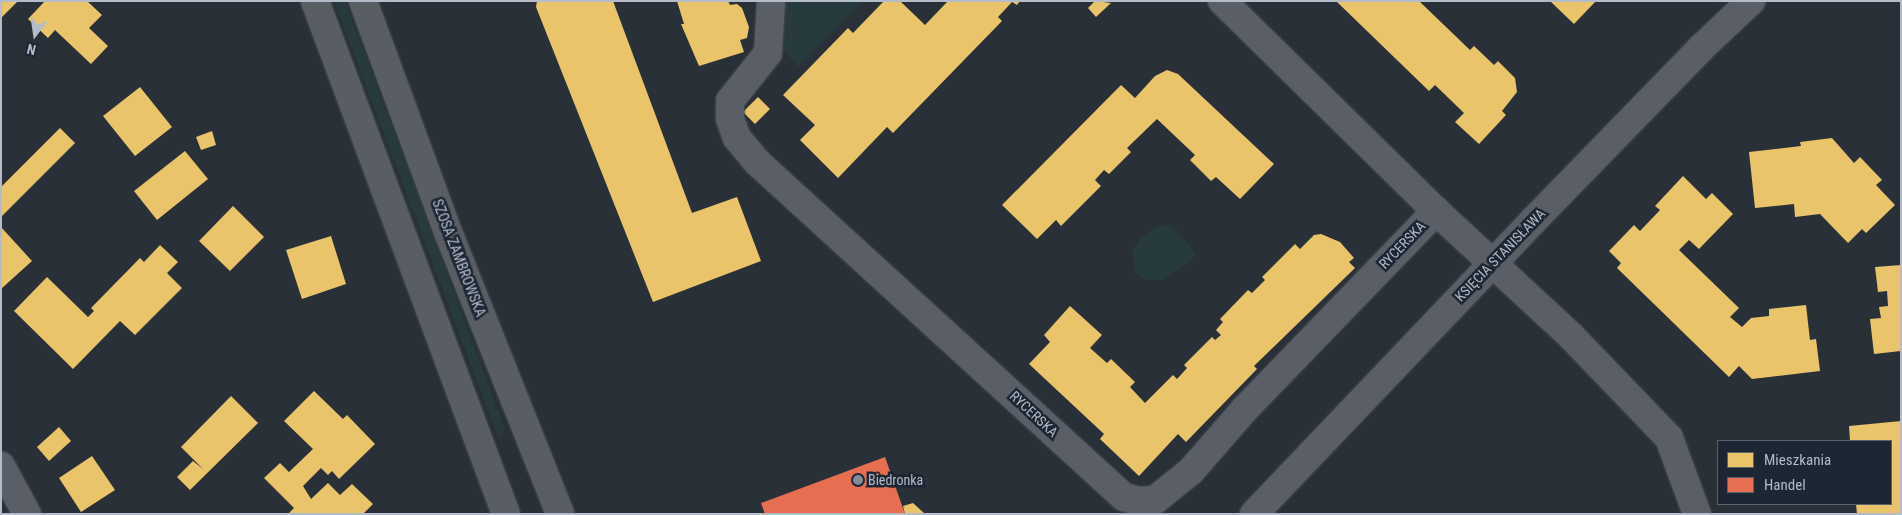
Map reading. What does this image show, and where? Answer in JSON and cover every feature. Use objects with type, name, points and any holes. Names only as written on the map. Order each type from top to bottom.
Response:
[{"type":"main road","points":[[315,1],[506,514]]},
{"type":"main road","name":"SZOSA ZAMBROWSKA","points":[[363,1],[450,237],[560,514]]},
{"type":"street","name":"RYCERSKA","points":[[771,1],[768,53],[730,101],[730,119],[737,138],[757,162],[1124,497],[1139,502],[1155,500],[1191,471],[1244,410],[1436,211]]},
{"type":"street","name":"RYCERSKA","points":[[1222,1],[1436,211],[1570,335],[1668,438],[1697,514]]},
{"type":"street","name":"KSIĘCIA STANISŁAWA","points":[[1254,514],[1492,263],[1701,48],[1751,1]]},
{"type":"street","points":[[1,466],[27,514]]},
{"type":"green space","points":[[334,1],[345,1],[505,430],[499,439]]},
{"type":"green space","points":[[785,1],[864,1],[798,67],[784,50]]},
{"type":"green space","points":[[1170,224],[1196,253],[1193,259],[1163,280],[1145,280],[1136,274],[1132,253],[1140,239],[1155,228]]},
{"type":"building: Mieszkania","points":[[1,1],[18,1],[1,18]]},
{"type":"building: Mieszkania","points":[[45,1],[87,1],[102,15],[89,28],[108,46],[91,64],[55,30],[48,38],[28,19]]},
{"type":"building: Mieszkania","points":[[537,1],[613,1],[692,213],[737,197],[761,261],[653,302],[536,7]]},
{"type":"building: Mieszkania","points":[[677,1],[728,1],[730,5],[737,4],[742,8],[749,27],[747,38],[740,40],[744,52],[699,66],[681,24],[684,24]]},
{"type":"building: Mieszkania","points":[[884,1],[900,1],[925,25],[948,1],[1020,1],[1017,5],[1012,2],[998,17],[1002,21],[893,133],[887,127],[838,178],[800,140],[815,125],[783,95],[848,28],[853,33]]},
{"type":"building: Mieszkania","points":[[1095,1],[1111,3],[1096,17],[1088,8]]},
{"type":"building: Mieszkania","points":[[1336,1],[1419,1],[1470,50],[1474,46],[1494,65],[1498,61],[1515,78],[1517,92],[1502,111],[1506,115],[1479,144],[1455,122],[1464,113],[1435,85],[1429,91]]},
{"type":"building: Mieszkania","points":[[1550,1],[1596,1],[1574,24]]},
{"type":"building: Mieszkania","points":[[1167,70],[1178,74],[1274,164],[1240,199],[1216,177],[1211,181],[1190,160],[1195,155],[1157,119],[1127,148],[1131,152],[1109,174],[1104,170],[1095,180],[1101,186],[1061,226],[1056,220],[1037,239],[1002,205],[1121,85],[1135,98],[1155,76]]},
{"type":"building: Mieszkania","points":[[140,87],[172,127],[135,156],[103,116]]},
{"type":"building: Mieszkania","points":[[758,97],[770,109],[755,124],[743,112]]},
{"type":"building: Mieszkania","points":[[60,128],[75,143],[2,216],[1,187]]},
{"type":"building: Mieszkania","points":[[212,131],[216,145],[201,150],[196,137]]},
{"type":"building: Mieszkania","points":[[1832,138],[1854,163],[1860,157],[1882,180],[1876,185],[1895,205],[1866,233],[1862,229],[1848,243],[1820,214],[1795,217],[1794,204],[1755,208],[1749,152],[1801,146],[1800,142]]},
{"type":"building: Mieszkania","points":[[185,151],[208,179],[157,220],[134,191]]},
{"type":"building: Mieszkania","points":[[1683,176],[1706,199],[1712,193],[1733,214],[1699,249],[1689,240],[1679,250],[1739,308],[1730,317],[1742,327],[1751,318],[1769,316],[1769,309],[1806,305],[1810,340],[1816,339],[1820,371],[1752,379],[1739,366],[1729,377],[1617,268],[1621,263],[1609,251],[1634,225],[1640,231],[1660,210],[1655,206]]},
{"type":"building: Mieszkania","points":[[233,206],[264,237],[230,271],[199,241]]},
{"type":"building: Mieszkania","points":[[1,227],[32,261],[1,289]]},
{"type":"building: Mieszkania","points":[[1321,234],[1340,242],[1354,258],[1349,262],[1355,268],[1254,366],[1257,369],[1186,442],[1178,434],[1139,476],[1100,439],[1104,434],[1029,364],[1050,342],[1044,335],[1070,306],[1102,335],[1090,348],[1107,363],[1111,359],[1135,382],[1130,387],[1145,403],[1173,375],[1177,379],[1187,368],[1184,365],[1212,337],[1215,340],[1221,335],[1216,330],[1223,322],[1220,319],[1248,290],[1252,293],[1265,280],[1262,277],[1295,244],[1300,249],[1314,235]]},
{"type":"building: Mieszkania","points":[[331,236],[346,284],[302,299],[286,250]]},
{"type":"building: Mieszkania","points":[[160,245],[178,262],[167,273],[182,288],[135,335],[120,321],[73,369],[14,311],[47,277],[88,317],[94,311],[91,308],[140,258],[144,262]]},
{"type":"building: Mieszkania","points":[[1901,265],[1901,351],[1874,354],[1870,319],[1881,318],[1879,307],[1888,306],[1887,291],[1878,292],[1875,267]]},
{"type":"building: Mieszkania","points":[[314,391],[343,419],[347,415],[375,444],[339,479],[332,471],[328,475],[321,468],[303,486],[311,499],[328,483],[340,495],[352,484],[373,504],[363,514],[288,514],[294,508],[264,478],[280,463],[289,472],[313,449],[284,421]]},
{"type":"building: Mieszkania","points":[[231,396],[258,423],[190,490],[177,477],[193,461],[203,469],[181,447]]},
{"type":"building: Mieszkania","points":[[1901,421],[1901,514],[1857,514],[1856,505],[1892,505],[1892,440],[1850,440],[1849,426]]},
{"type":"building: Mieszkania","points":[[59,427],[71,441],[49,461],[37,447]]},
{"type":"building: Mieszkania","points":[[92,456],[115,490],[81,512],[59,478]]},
{"type":"building: Mieszkania","points":[[913,503],[925,514],[905,514],[903,506]]},
{"type":"building: Handel","name":"Biedronka","points":[[885,457],[905,514],[765,514],[761,503]]},
{"type":"place","name":"Biedronka","points":[[858,480]]}]
